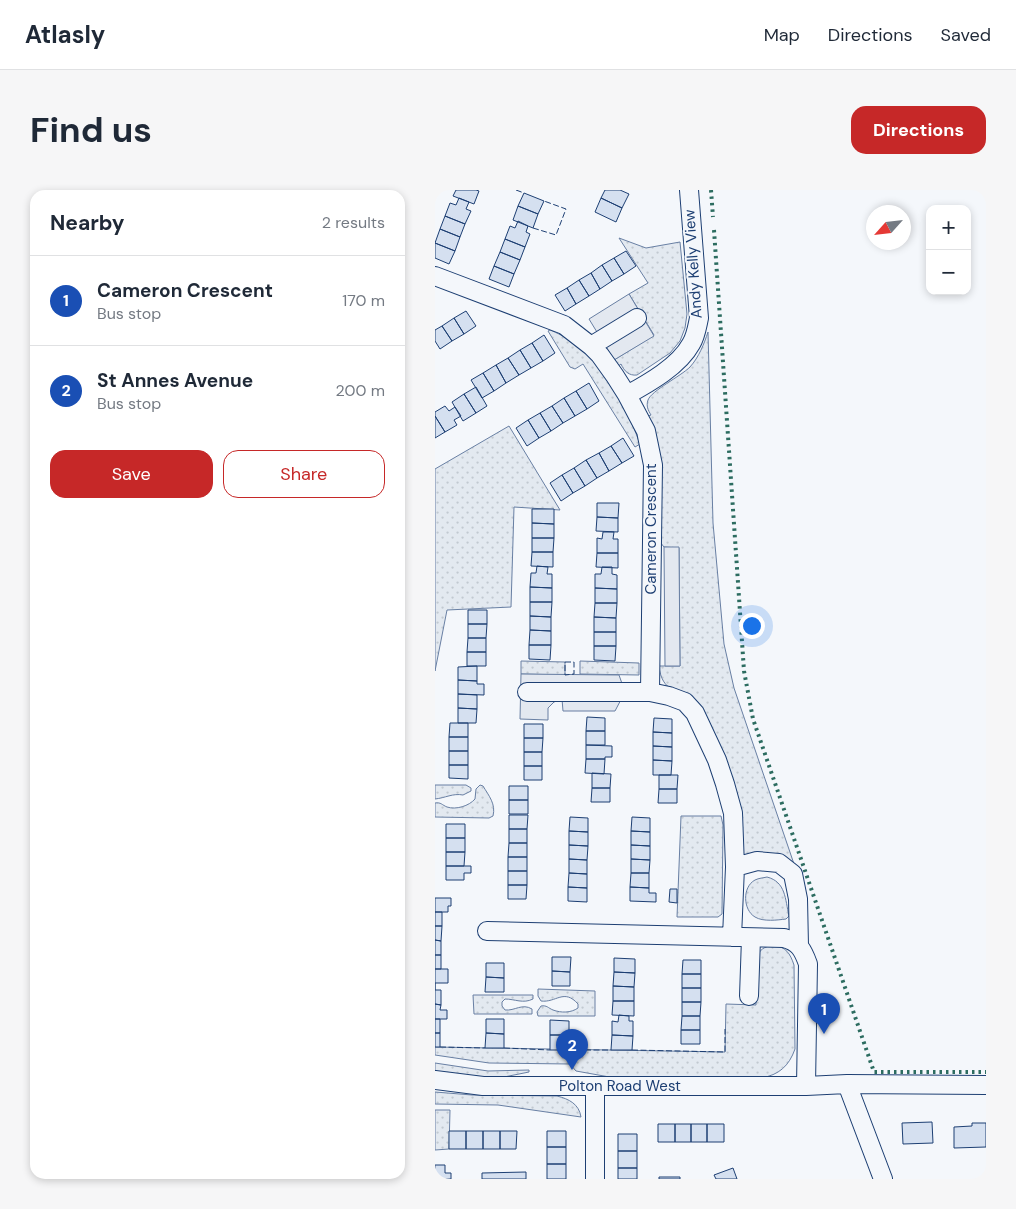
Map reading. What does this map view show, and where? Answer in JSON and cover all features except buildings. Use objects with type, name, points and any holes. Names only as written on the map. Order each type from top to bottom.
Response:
[{"type":"street","name":"Andy Kelly View","points":[[627,395],[655,378],[681,358],[696,333],[699,318],[689,190]]},
{"type":"street","name":"Cameron Crescent","points":[[435,276],[564,325],[600,355],[627,395],[646,430],[653,465],[651,692]]},
{"type":"street","points":[[591,346],[637,318]]},
{"type":"street","points":[[527,692],[651,692],[685,702],[695,713],[707,737],[725,784],[733,813],[735,867],[733,937]]},
{"type":"street","points":[[735,867],[757,861],[779,863],[793,874],[797,899],[799,946]]},
{"type":"street","points":[[487,931],[784,938],[792,940],[805,954],[808,964],[806,1086]]},
{"type":"street","points":[[749,996],[751,938]]},
{"type":"street","name":"Polton Road West","points":[[435,1080],[483,1086],[986,1085]]},
{"type":"street","points":[[847,1084],[883,1179]]},
{"type":"street","points":[[595,1086],[595,1179]]},
{"type":"shaded area","points":[[619,238],[646,248],[680,242],[687,314],[685,328],[680,341],[670,353],[637,375],[627,373],[621,364],[617,367],[614,360],[654,335],[629,294],[648,283]]},
{"type":"shaded area","points":[[629,294],[654,336],[614,360],[589,319]]},
{"type":"shaded area","points":[[550,330],[567,338],[592,357],[607,376],[620,398],[640,444],[635,447],[583,364],[575,369],[570,367],[548,331]]},
{"type":"shaded area","points":[[708,332],[713,523],[724,644],[734,688],[794,864],[744,856],[711,726],[698,705],[667,686],[663,681],[659,666],[680,666],[679,548],[664,547],[660,542],[646,417],[651,415],[647,402],[650,396],[690,367],[699,355]]},
{"type":"shaded area","points":[[509,426],[560,510],[514,507],[511,607],[447,610],[435,671],[435,469]]},
{"type":"shaded area","points":[[664,547],[679,547],[680,666],[665,666]]},
{"type":"shaded area","points":[[521,661],[565,662],[565,675],[521,674]]},
{"type":"shaded area","points":[[580,661],[639,663],[639,675],[580,674]]},
{"type":"shaded area","points":[[521,674],[619,675],[625,692],[615,711],[563,711],[562,699],[554,702],[548,708],[548,720],[520,719]]},
{"type":"shaded area","points":[[435,785],[466,785],[471,788],[471,791],[463,795],[452,795],[435,799]]},
{"type":"shaded area","points":[[480,785],[483,786],[491,800],[494,808],[493,816],[489,818],[435,817],[435,803],[451,808],[466,805],[475,799],[476,789]]},
{"type":"shaded area","points":[[681,816],[721,816],[723,825],[722,914],[718,917],[677,917]]},
{"type":"shaded area","points":[[767,877],[778,883],[784,892],[789,916],[786,919],[762,920],[751,914],[748,909],[746,893],[748,888],[755,880]]},
{"type":"shaded area","points":[[773,945],[787,951],[794,965],[795,1049],[783,1069],[767,1077],[615,1078],[576,1071],[570,1064],[489,1063],[435,1055],[435,1047],[725,1052],[726,1004],[756,1005],[756,958],[759,952]]},
{"type":"shaded area","points":[[538,989],[595,991],[595,1016],[538,1016],[537,1012],[541,1006],[566,1012],[578,1008],[578,1004],[568,997],[541,1001],[538,996]]},
{"type":"shaded area","points":[[473,995],[533,995],[533,999],[529,1000],[505,999],[502,1002],[505,1010],[528,1007],[532,1009],[532,1014],[474,1014]]},
{"type":"shaded area","points":[[435,1063],[488,1071],[529,1070],[529,1072],[499,1078],[435,1073]]},
{"type":"shaded area","points":[[435,1092],[472,1095],[557,1096],[576,1105],[581,1117],[498,1105],[435,1104]]},
{"type":"shaded area","points":[[435,1110],[450,1110],[449,1149],[435,1150]]},
{"type":"hedge","points":[[711,190],[713,217]]},
{"type":"hedge","points":[[714,230],[744,671],[753,719],[874,1072],[986,1072]]},
{"type":"fence","points":[[516,190],[524,193]]},
{"type":"fence","points":[[533,228],[556,235],[566,209],[544,201]]},
{"type":"fence","points":[[565,662],[574,662],[574,674],[565,675],[565,662]]},
{"type":"fence","points":[[632,1050],[725,1052],[725,1029]]},
{"type":"fence","points":[[440,1047],[485,1048]]},
{"type":"fence","points":[[504,1048],[550,1050]]},
{"type":"fence","points":[[568,1050],[611,1050]]},
{"type":"place","name":"Cameron Crescent","points":[[824,1034]]},
{"type":"place","name":"St Annes Avenue","points":[[572,1070]]}]
